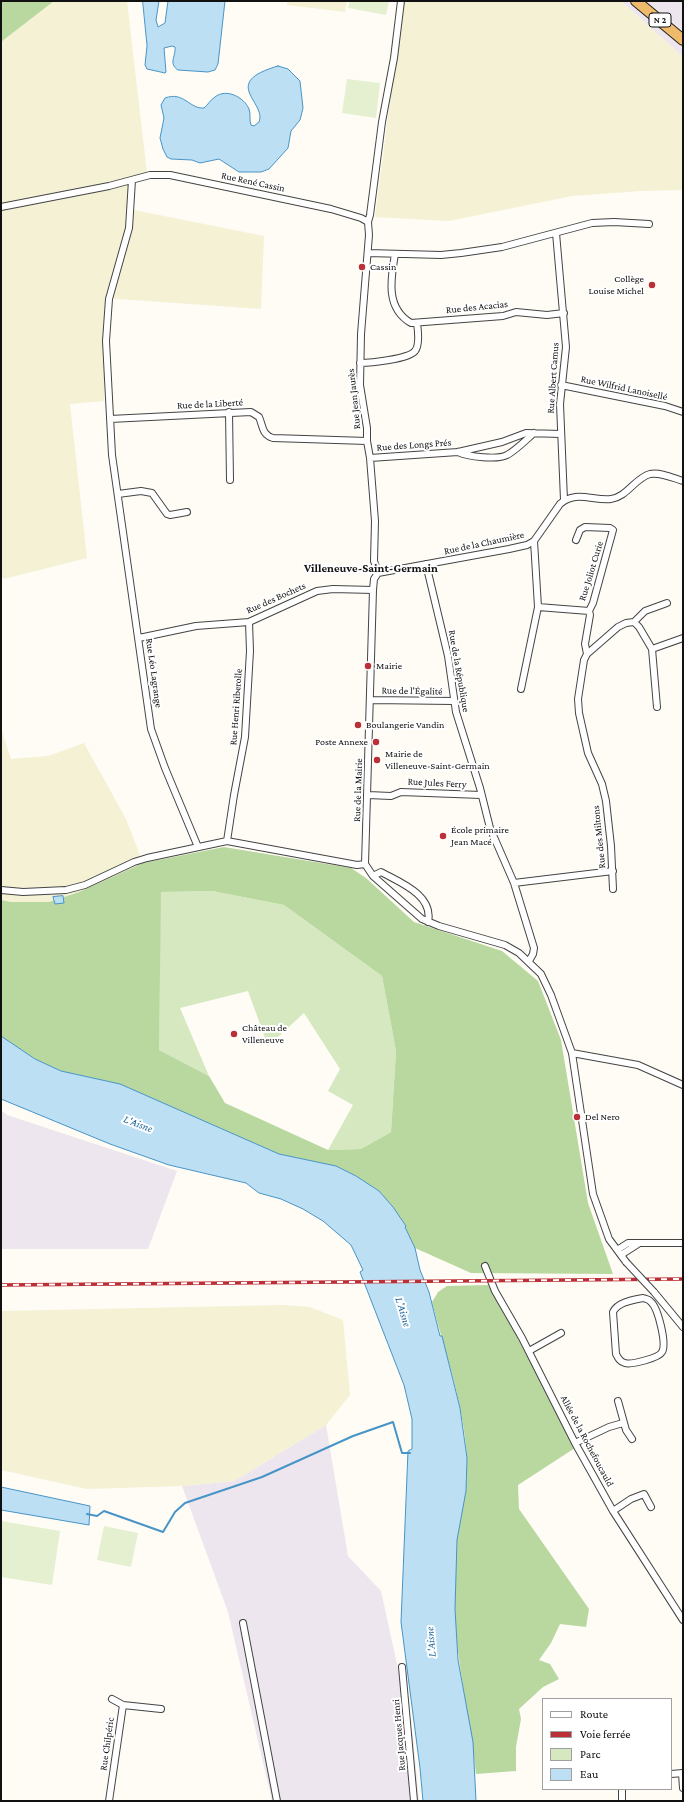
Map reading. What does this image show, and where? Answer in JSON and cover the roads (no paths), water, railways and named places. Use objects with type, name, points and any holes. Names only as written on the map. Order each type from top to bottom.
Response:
[{"type":"highway","name":"N 2","points":[[636,1],[683,40]]},
{"type":"street","name":"Rue Jean Jaurès","points":[[378,572],[374,561],[375,521],[367,428],[360,385],[360,363],[368,253],[368,222],[382,122],[394,58],[401,1]]},
{"type":"street","name":"Rue René Cassin","points":[[1,207],[132,180],[150,174],[170,175],[331,209],[361,218],[368,222]]},
{"type":"street","name":"Rue Léo Lagrange","points":[[132,180],[129,228],[109,299],[106,341],[112,455],[151,729],[165,768],[198,848]]},
{"type":"street","points":[[368,253],[441,255],[461,253],[502,247],[592,223],[614,222],[649,224]]},
{"type":"street","name":"Rue Albert Camus","points":[[556,233],[566,347],[561,385],[561,434],[564,500]]},
{"type":"street","points":[[360,363],[393,360],[413,353],[417,347],[417,323],[411,323],[407,320],[396,306],[392,296],[390,287],[395,254]]},
{"type":"street","name":"Rue des Acacias","points":[[417,323],[503,316],[516,312],[542,315],[564,313]]},
{"type":"street","name":"Rue Wilfrid Lanoisellé","points":[[561,385],[665,406],[683,412]]},
{"type":"street","points":[[229,412],[230,480]]},
{"type":"street","name":"Rue de la Liberté","points":[[110,419],[251,412],[255,414],[262,424],[264,433],[268,437],[367,441]]},
{"type":"street","name":"Rue des Longs Prés","points":[[370,458],[458,452],[502,442],[526,433],[561,434]]},
{"type":"street","name":"Rue des Longs Prés","points":[[458,452],[464,456],[505,456],[512,452],[534,433]]},
{"type":"street","points":[[502,442],[512,452]]},
{"type":"street","points":[[564,500],[576,496],[611,499],[618,497],[644,476],[650,474],[656,474],[683,481]]},
{"type":"street","points":[[118,494],[147,491],[155,496],[167,514],[170,515],[186,512]]},
{"type":"street","name":"Rue de la Chaumière","points":[[378,572],[509,549],[527,544],[534,541],[564,500]]},
{"type":"street","name":"Rue Joliot Curie","points":[[538,607],[589,611],[593,603],[613,530],[610,528],[585,527],[580,530],[576,540]]},
{"type":"street","points":[[521,688],[538,607],[534,541]]},
{"type":"street","name":"Rue de la République","points":[[426,564],[448,656],[456,712],[490,828],[514,883],[534,951],[529,961]]},
{"type":"street","name":"Rue de la Mairie","points":[[366,864],[373,590],[374,579],[378,572]]},
{"type":"street","name":"Rue des Bochets","points":[[139,638],[196,626],[249,622],[317,591],[333,589],[373,590]]},
{"type":"street","points":[[587,654],[618,627],[626,623],[634,622],[646,611],[667,603]]},
{"type":"street","name":"Rue des Miltons","points":[[589,611],[590,615],[585,644],[587,654],[584,660],[578,699],[579,714],[588,753],[602,784],[606,801],[613,871],[613,889]]},
{"type":"street","name":"Rue Henri Riberolle","points":[[228,841],[234,795],[245,737],[250,651],[249,622]]},
{"type":"street","points":[[634,622],[640,627],[652,649],[658,707]]},
{"type":"street","points":[[652,649],[683,638]]},
{"type":"street","name":"Rue de l'Égalité","points":[[371,700],[454,701]]},
{"type":"street","name":"Rue Jules Ferry","points":[[368,795],[391,796],[401,792],[481,795]]},
{"type":"street","points":[[1,890],[23,892],[66,890],[85,885],[134,862],[228,841],[357,865],[366,864],[374,875],[414,912],[428,922],[505,944],[529,961],[541,974],[551,995],[572,1053],[593,1194],[609,1239],[626,1262],[654,1292],[683,1327]]},
{"type":"street","points":[[514,883],[613,871]]},
{"type":"street","points":[[374,875],[380,872],[409,887],[421,897],[430,915],[428,922]]},
{"type":"street","points":[[572,1053],[638,1065],[683,1085]]},
{"type":"street","points":[[619,1253],[628,1243],[683,1243]]},
{"type":"street","name":"Allée de la Rochefoucauld","points":[[485,1266],[495,1290],[529,1351],[575,1443],[613,1511],[683,1620]]},
{"type":"street","points":[[637,1299],[648,1300],[652,1302],[659,1318],[664,1344],[664,1350],[660,1355],[632,1363],[624,1363],[619,1360],[616,1354],[613,1326],[613,1312],[615,1308],[620,1304],[637,1299]]},
{"type":"street","points":[[659,1318],[671,1313]]},
{"type":"street","points":[[529,1351],[561,1333]]},
{"type":"street","points":[[618,1402],[623,1423],[632,1439]]},
{"type":"street","points":[[575,1443],[609,1426],[623,1423]]},
{"type":"street","points":[[613,1511],[631,1499],[644,1494],[652,1508]]},
{"type":"street","points":[[243,1623],[277,1801]]},
{"type":"street","name":"Rue Jacques Henri","points":[[402,1667],[414,1801]]},
{"type":"street","points":[[112,1699],[123,1705]]},
{"type":"street","name":"Rue Chilpéric","points":[[110,1801],[123,1705],[161,1709]]},
{"type":"street","points":[[672,1774],[682,1773],[683,1788]]},
{"type":"street","points":[[622,1790],[622,1801]]},
{"type":"water","points":[[143,1],[159,1],[156,20],[158,27],[165,23],[168,1],[225,1],[218,64],[215,70],[208,72],[178,70],[173,65],[175,47],[172,46],[164,48],[165,73],[147,69],[145,65],[147,46]]},
{"type":"water","points":[[278,66],[288,69],[300,81],[303,108],[300,120],[291,131],[288,148],[269,169],[261,172],[239,172],[219,159],[200,163],[192,160],[171,159],[167,157],[160,138],[164,118],[161,105],[165,98],[172,96],[182,98],[194,106],[204,108],[219,94],[224,93],[234,95],[247,105],[250,111],[251,125],[254,126],[259,122],[260,115],[249,93],[248,86],[251,79],[261,72]]},
{"type":"water","points":[[63,896],[64,903],[55,904],[53,897]]},
{"type":"water","name":"L'Aisne","points":[[1,1036],[35,1059],[61,1071],[120,1084],[279,1154],[336,1166],[356,1176],[379,1191],[393,1207],[406,1226],[405,1227],[415,1248],[420,1270],[429,1292],[440,1336],[442,1336],[460,1408],[467,1458],[466,1491],[457,1540],[455,1609],[458,1660],[473,1742],[476,1801],[423,1801],[401,1622],[408,1451],[412,1449],[412,1419],[404,1385],[360,1272],[363,1270],[351,1245],[323,1221],[303,1209],[281,1199],[259,1193],[246,1183],[169,1165],[110,1144],[1,1099]]},
{"type":"water","points":[[1,1487],[90,1506],[89,1525],[1,1510]]},
{"type":"waterway","points":[[87,1514],[97,1516],[104,1511],[163,1532],[175,1512],[185,1503],[262,1477],[353,1436],[393,1422],[402,1453],[410,1453]]},
{"type":"railway","points":[[1,1285],[683,1279]]},
{"type":"place","name":"Cassin","points":[[362,267]]},
{"type":"place","name":"Collège Louise Michel","points":[[652,285]]},
{"type":"place","name":"Mairie","points":[[368,666]]},
{"type":"place","name":"Boulangerie Vandin","points":[[358,725]]},
{"type":"place","name":"Poste Annexe","points":[[376,742]]},
{"type":"place","name":"Mairie de Villeneuve-Saint-Germain","points":[[377,760]]},
{"type":"place","name":"École primaire Jean Macé","points":[[443,836]]},
{"type":"place","name":"Château de Villeneuve","points":[[234,1034]]},
{"type":"place","name":"Del Nero","points":[[577,1117]]},
{"type":"district","name":"Villeneuve-Saint-Germain","points":[[371,568]]}]
